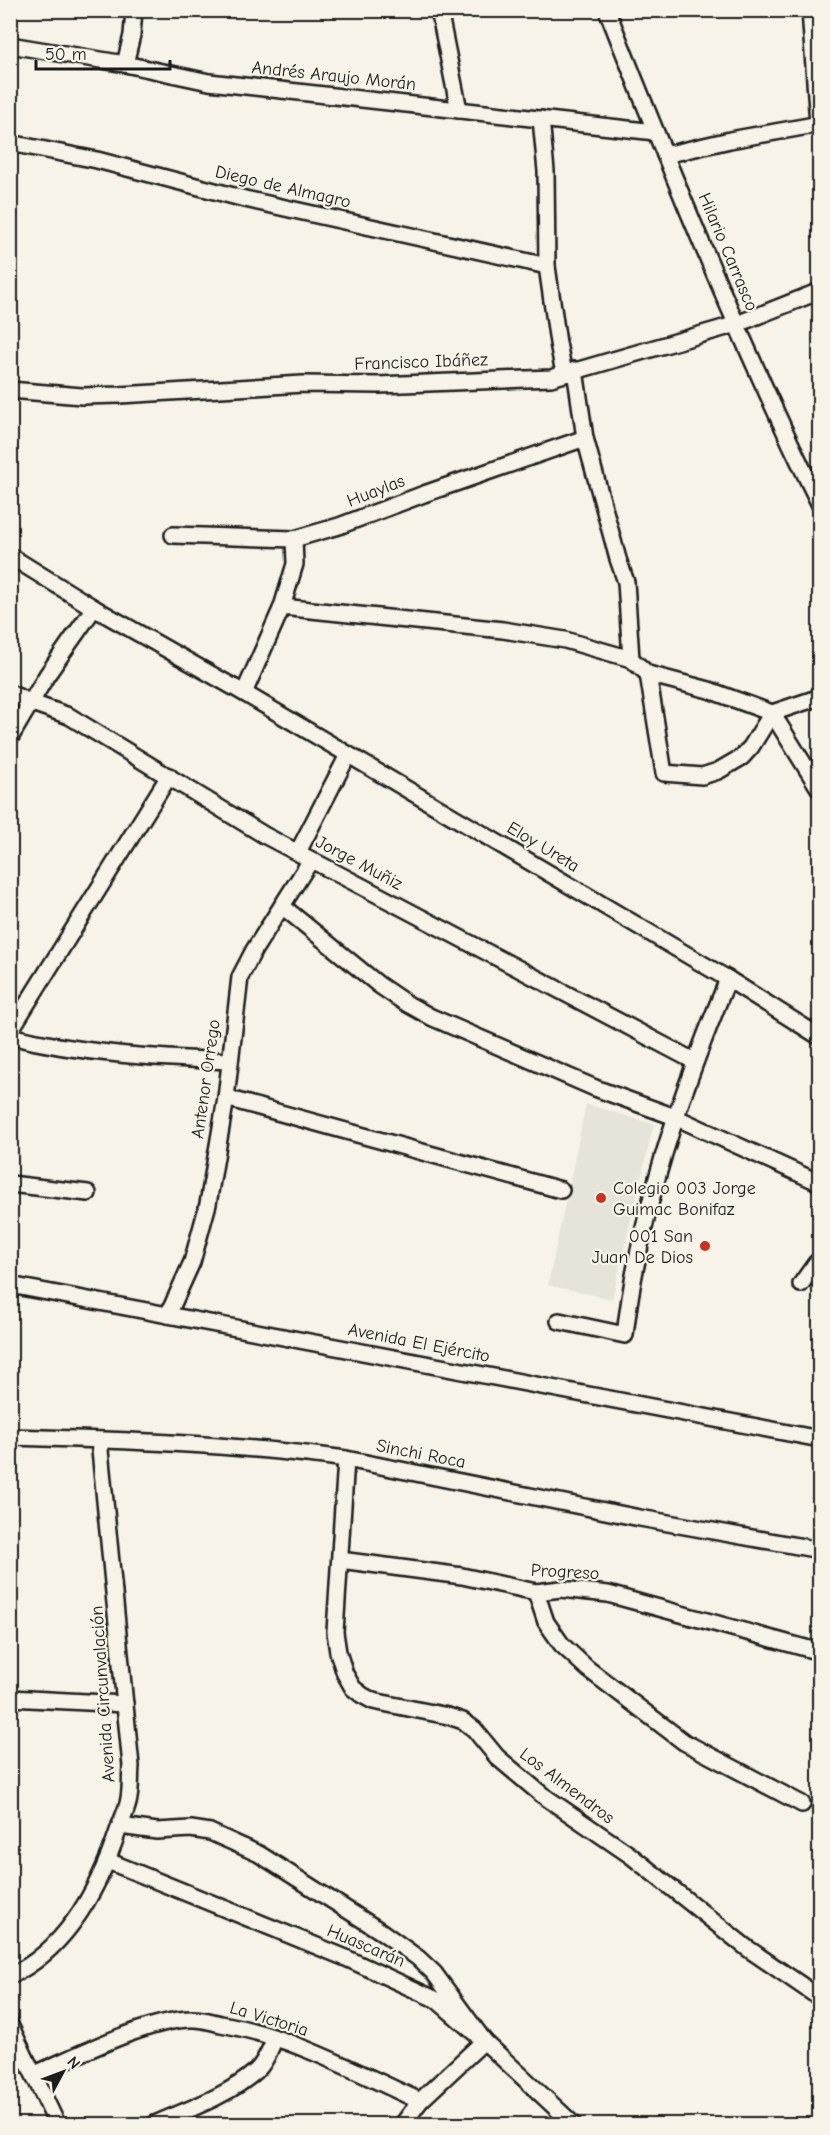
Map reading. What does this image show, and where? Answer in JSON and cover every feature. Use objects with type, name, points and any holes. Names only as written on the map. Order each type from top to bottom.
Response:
[{"type":"street","points":[[125,64],[132,35],[134,10]]},
{"type":"street","points":[[439,10],[459,110]]},
{"type":"street","name":"Hilario Carrasco","points":[[608,10],[665,155],[737,324],[819,505]]},
{"type":"street","points":[[665,155],[730,140],[819,124],[810,10]]},
{"type":"street","name":"Andrés Araujo Morán","points":[[10,45],[125,64],[209,82],[656,132]]},
{"type":"street","points":[[541,119],[546,171],[547,266],[558,343],[570,371],[585,438],[626,582],[631,659]]},
{"type":"street","name":"Diego de Almagro","points":[[10,143],[97,160],[245,199],[547,266]]},
{"type":"street","name":"Francisco Ibáñez","points":[[10,390],[82,396],[303,384],[378,385],[551,378],[737,324],[819,291]]},
{"type":"street","name":"Huaylas","points":[[172,535],[294,539],[339,526],[423,494],[585,438]]},
{"type":"street","points":[[244,693],[282,607],[295,564],[294,539]]},
{"type":"street","name":"Eloy Ureta","points":[[10,555],[94,608],[244,693],[728,979],[819,1037]]},
{"type":"street","points":[[282,607],[503,630],[564,640],[631,659],[648,674],[709,690],[772,713],[819,790]]},
{"type":"street","points":[[10,738],[46,675],[94,608]]},
{"type":"street","points":[[648,674],[664,772],[702,776],[718,771],[742,757],[751,747],[772,713],[819,697]]},
{"type":"street","name":"Jorge Muñiz","points":[[10,693],[69,716],[264,835],[694,1061]]},
{"type":"street","name":"Antenor Orrego","points":[[168,1315],[192,1262],[208,1204],[226,1098],[240,977],[282,906],[348,755]]},
{"type":"street","points":[[10,1032],[169,776]]},
{"type":"street","points":[[282,906],[379,985],[431,1017],[595,1088],[675,1117],[819,1183]]},
{"type":"street","points":[[559,1321],[625,1335],[630,1292],[675,1117],[694,1061],[728,979]]},
{"type":"street","points":[[10,1036],[92,1051],[157,1058],[230,1061]]},
{"type":"street","points":[[226,1098],[561,1190]]},
{"type":"street","points":[[10,1184],[88,1193]]},
{"type":"street","points":[[801,1284],[816,1263],[819,1264]]},
{"type":"street","name":"Avenida El Ejército","points":[[10,1285],[819,1439]]},
{"type":"street","name":"Sinchi Roca","points":[[10,1437],[99,1440],[301,1453],[346,1459],[819,1550]]},
{"type":"street","name":"Avenida Circunvalación","points":[[10,1976],[26,1969],[47,1951],[75,1920],[108,1861],[129,1800],[131,1766],[99,1440]]},
{"type":"street","name":"Los Almendros","points":[[346,1459],[335,1632],[338,1652],[353,1688],[373,1701],[463,1721],[474,1729],[497,1757],[534,1788],[630,1856],[747,1948],[819,1998]]},
{"type":"street","name":"Progreso","points":[[340,1560],[462,1575],[536,1592],[561,1589],[608,1594],[819,1652]]},
{"type":"street","points":[[536,1592],[546,1622],[562,1645],[588,1669],[684,1742],[802,1804]]},
{"type":"street","points":[[10,1698],[125,1704]]},
{"type":"street","points":[[120,1826],[157,1831],[191,1829],[210,1832],[259,1854],[382,1932],[418,1958],[434,1973],[484,2040],[420,2101],[403,2124]]},
{"type":"street","name":"Huascarán","points":[[108,1861],[409,1986],[437,2000],[484,2040],[573,2124]]},
{"type":"street","name":"La Victoria","points":[[35,2074],[138,2031],[169,2022],[193,2019],[244,2028],[274,2038],[322,2056],[420,2101]]},
{"type":"street","points":[[10,2025],[57,2124]]},
{"type":"street","points":[[155,2124],[230,2090],[257,2070],[268,2054],[274,2038]]},
{"type":"shaded area","name":"Colegio 003 Jorge Guimac Bonifaz","points":[[586,1104],[654,1124],[612,1299],[548,1285]]},
{"type":"place","name":"Colegio 003 Jorge Guimac Bonifaz","points":[[601,1198]]},
{"type":"place","name":"001 San Juan De Dios","points":[[705,1246]]}]
